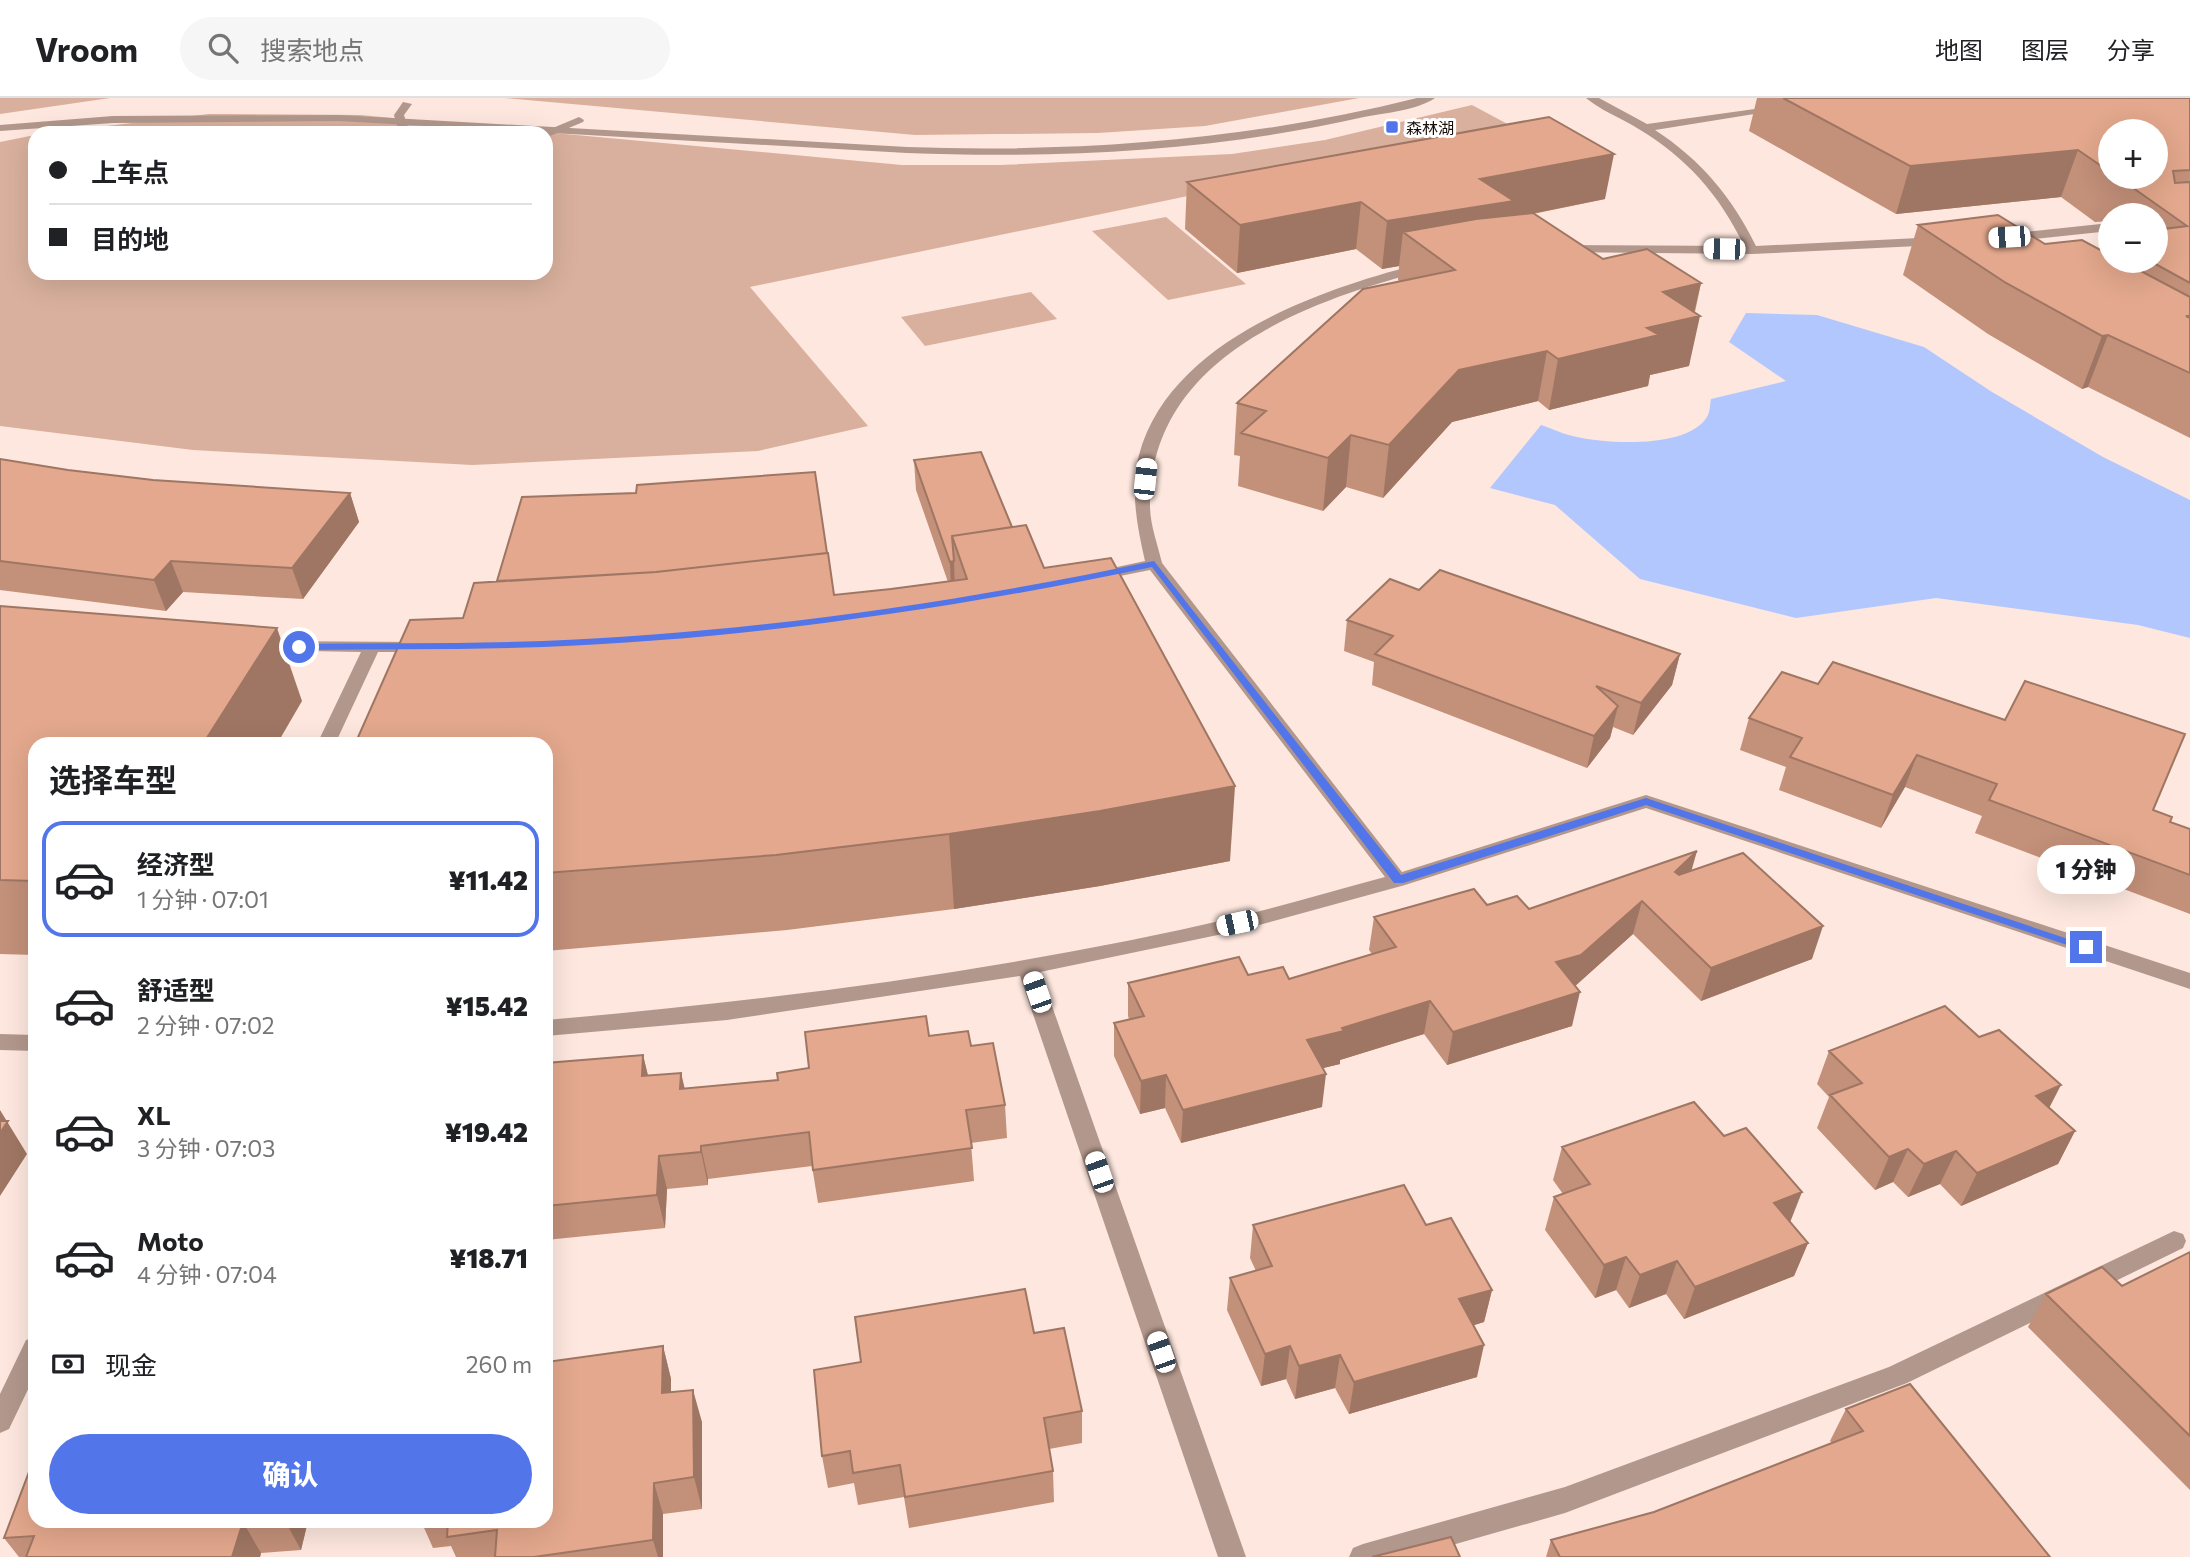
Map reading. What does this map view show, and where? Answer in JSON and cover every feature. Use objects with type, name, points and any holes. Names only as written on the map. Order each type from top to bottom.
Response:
[{"type":"street","points":[[480,111],[909,150],[1103,148],[1231,138],[1304,126],[1430,98]]},
{"type":"street","points":[[1591,98],[1673,146],[1709,178],[1736,213],[1752,250]]},
{"type":"street","points":[[402,126],[399,115],[408,104]]},
{"type":"street","points":[[0,128],[164,105]]},
{"type":"street","points":[[1645,128],[1791,106]]},
{"type":"street","points":[[553,131],[579,120]]},
{"type":"street","points":[[2031,254],[2002,238],[2098,228]]},
{"type":"street","points":[[1545,250],[1614,247],[1752,250],[1955,240]]},
{"type":"street","points":[[1398,880],[1154,564],[1142,506],[1148,453],[1170,405],[1207,363],[1255,328],[1313,299],[1380,277],[1440,263]]},
{"type":"street","points":[[1072,581],[1154,564]]},
{"type":"street","points":[[241,646],[371,649],[438,647]]},
{"type":"street","points":[[329,737],[371,649]]},
{"type":"street","points":[[553,1027],[727,1013],[1028,967],[1237,923],[1398,880],[1646,801],[2190,981]]},
{"type":"street","points":[[1028,967],[1231,1557]]},
{"type":"street","points":[[0,1042],[28,1043]]},
{"type":"street","points":[[1363,1557],[1565,1500],[1898,1375],[2174,1241]]},
{"type":"street","points":[[0,1421],[28,1363]]},
{"type":"shaded area","points":[[0,98],[110,98],[0,114]]},
{"type":"shaded area","points":[[505,98],[1359,98],[1205,126],[1098,133],[915,135]]},
{"type":"shaded area","points":[[1472,105],[1515,128],[750,287],[868,426],[758,451],[472,465],[193,450],[0,426],[0,142],[28,136],[28,280],[553,280],[553,133],[902,165],[1000,165],[1232,154],[1325,140]]},
{"type":"shaded area","points":[[209,114],[360,115],[479,126],[107,126]]},
{"type":"shaded area","points":[[1166,217],[1246,284],[1168,300],[1092,231]]},
{"type":"shaded area","points":[[1031,292],[1057,319],[925,346],[901,317]]},
{"type":"water","points":[[1746,313],[1817,315],[1924,347],[1992,392],[2103,457],[2190,500],[2190,638],[2138,625],[1936,598],[1796,618],[1640,579],[1555,505],[1490,488],[1541,425],[1568,435],[1608,441],[1667,439],[1685,434],[1699,426],[1708,415],[1711,399],[1786,381],[1729,342]]},
{"type":"building","points":[[1783,98],[2190,98],[2190,170],[2173,171],[2175,183],[2190,182],[2190,283],[2168,271],[2168,228],[2187,226],[2168,213],[2168,203],[2154,203],[2135,189],[2168,189],[2168,119],[2098,119],[2098,164],[2078,150],[1910,166]]},
{"type":"building","points":[[1549,117],[1614,154],[1480,179],[1514,201],[1387,221],[1361,202],[1240,225],[1187,182]]},
{"type":"building","points":[[1533,213],[1603,259],[1647,249],[1701,283],[1663,292],[1700,316],[1647,328],[1659,335],[1558,359],[1547,351],[1459,370],[1389,445],[1351,435],[1328,458],[1241,433],[1266,411],[1237,403],[1363,289],[1455,270],[1403,232],[1476,219]]},
{"type":"building","points":[[1998,215],[2045,244],[2082,240],[2098,249],[2098,273],[2145,273],[2190,297],[2190,316],[2186,316],[2190,318],[2190,373],[2108,335],[2102,336],[2006,283],[1918,225]]},
{"type":"building","points":[[981,452],[1012,527],[952,536],[954,561],[950,562],[914,460]]},
{"type":"building","points":[[0,459],[153,480],[350,493],[292,568],[171,561],[154,580],[0,561]]},
{"type":"building","points":[[815,472],[827,553],[656,572],[497,581],[522,497],[636,493],[637,485]]},
{"type":"building","points":[[1026,525],[1044,568],[1111,558],[1235,786],[1100,811],[949,834],[776,855],[553,872],[553,737],[358,737],[410,620],[463,618],[474,583],[656,572],[828,553],[834,595],[967,579],[952,536]]},
{"type":"building","points":[[1440,570],[1680,654],[1641,703],[1596,686],[1618,706],[1594,736],[1375,654],[1393,636],[1347,620],[1390,579],[1419,590]]},
{"type":"building","points":[[0,606],[277,628],[207,737],[28,737],[28,881],[0,880]]},
{"type":"building","points":[[1833,662],[2005,720],[2025,681],[2185,734],[2153,810],[2172,817],[2170,822],[2190,829],[2190,875],[1989,800],[1997,784],[1917,755],[1893,795],[1790,757],[1802,738],[1749,718],[1782,672],[1818,684]]},
{"type":"building","points":[[1697,851],[1675,872],[1679,875],[1743,853],[1823,926],[1711,968],[1642,901],[1581,955],[1556,962],[1580,992],[1453,1032],[1430,1001],[1342,1028],[1344,1031],[1307,1040],[1326,1074],[1183,1110],[1166,1075],[1141,1081],[1114,1023],[1144,1016],[1128,983],[1239,957],[1248,975],[1283,967],[1289,979],[1396,947],[1374,917],[1474,889],[1487,905],[1517,896],[1529,909]]},
{"type":"building","points":[[1945,1006],[1979,1037],[1999,1030],[2061,1085],[2036,1096],[2075,1131],[1977,1173],[1956,1151],[1924,1164],[1908,1149],[1889,1157],[1830,1095],[1862,1083],[1829,1051]]},
{"type":"building","points":[[926,1016],[929,1036],[968,1031],[971,1046],[993,1043],[1005,1105],[966,1110],[972,1148],[813,1170],[809,1132],[701,1146],[701,1152],[659,1156],[657,1195],[553,1205],[553,1062],[643,1055],[642,1076],[681,1073],[680,1089],[778,1080],[777,1073],[809,1068],[805,1032]]},
{"type":"building","points":[[1694,1102],[1724,1136],[1746,1128],[1802,1192],[1774,1203],[1808,1243],[1695,1287],[1677,1261],[1640,1275],[1626,1257],[1604,1265],[1554,1197],[1590,1184],[1562,1147]]},
{"type":"building","points":[[0,1121],[8,1121],[0,1133]]},
{"type":"building","points":[[1404,1185],[1426,1225],[1451,1218],[1492,1290],[1459,1299],[1484,1345],[1354,1382],[1340,1355],[1299,1366],[1290,1346],[1265,1354],[1230,1278],[1272,1266],[1253,1225]]},
{"type":"building","points":[[2190,1252],[2190,1436],[2046,1294],[2102,1267],[2122,1286]]},
{"type":"building","points":[[1025,1289],[1034,1333],[1064,1328],[1082,1411],[1044,1418],[1053,1471],[905,1497],[900,1465],[853,1473],[850,1451],[822,1456],[814,1370],[861,1362],[855,1317]]},
{"type":"building","points":[[663,1346],[662,1393],[693,1390],[694,1477],[654,1483],[653,1540],[534,1557],[495,1557],[497,1530],[447,1537],[448,1528],[553,1528],[553,1361]]},
{"type":"building","points":[[1910,1384],[2050,1557],[1560,1557],[1551,1540],[1654,1512],[1863,1431],[1846,1409]]},
{"type":"building","points":[[28,1475],[28,1528],[241,1528],[232,1557],[26,1557],[34,1536],[4,1538]]},
{"type":"building","points":[[1451,1537],[1460,1557],[1372,1557]]},
{"type":"place","name":"森林湖","points":[[1392,127]]},
{"type":"route","points":[[299,647],[371,649],[544,644],[716,632],[884,612],[1045,587],[1154,564],[1398,880],[1646,801],[2086,947]]}]
